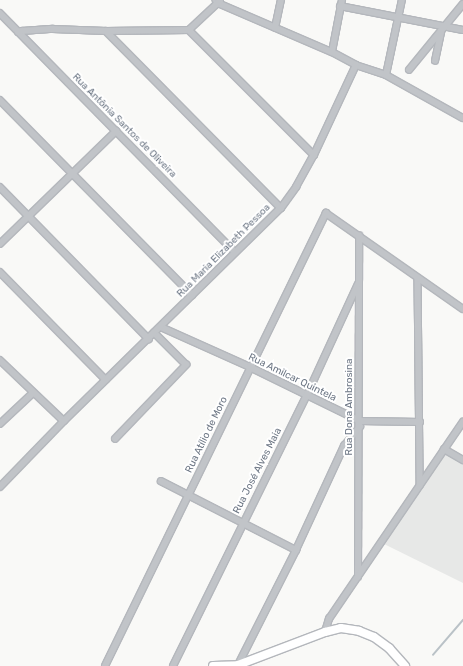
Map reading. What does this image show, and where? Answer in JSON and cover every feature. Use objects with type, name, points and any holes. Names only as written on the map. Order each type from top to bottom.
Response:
[{"type":"main road","points":[[213,666],[238,665],[325,632],[341,628],[359,631],[374,637],[389,648],[402,664]]},
{"type":"street","points":[[275,28],[281,0]]},
{"type":"street","points":[[386,75],[402,0]]},
{"type":"street","points":[[18,32],[53,29],[106,31],[189,30],[218,1],[275,28],[332,52],[356,65],[386,75],[463,118]]},
{"type":"street","points":[[332,52],[341,3],[443,29],[463,30]]},
{"type":"street","points":[[409,70],[463,4]]},
{"type":"street","name":"Rua Antônia Santos de Oliveira","points":[[0,13],[235,252]]},
{"type":"street","points":[[435,61],[443,29]]},
{"type":"street","points":[[189,30],[314,155]]},
{"type":"street","points":[[106,31],[281,208]]},
{"type":"street","name":"Rua Maria Elizabeth Pessoa","points":[[0,487],[64,421],[281,208],[296,187],[314,155],[356,65]]},
{"type":"street","points":[[0,100],[192,295]]},
{"type":"street","points":[[0,244],[116,131]]},
{"type":"street","points":[[0,187],[149,339]]},
{"type":"street","name":"Rua Atílio de Moro","points":[[105,666],[326,214],[359,236]]},
{"type":"street","points":[[359,236],[463,309]]},
{"type":"street","name":"Rua Dona Ambrosina","points":[[358,577],[360,424],[358,284],[359,236]]},
{"type":"street","points":[[0,272],[106,380]]},
{"type":"street","points":[[418,278],[420,486]]},
{"type":"street","name":"Rua José Alves Maia","points":[[173,666],[243,522],[308,395],[358,284]]},
{"type":"street","name":"Rua Amilcar Quintela","points":[[161,327],[308,395],[360,424],[420,422]]},
{"type":"street","points":[[115,439],[186,365],[154,333]]},
{"type":"street","points":[[0,360],[64,421]]},
{"type":"street","points":[[0,424],[33,393]]},
{"type":"street","points":[[325,632],[329,619],[463,422]]},
{"type":"street","points":[[238,665],[296,550],[344,446],[360,424]]},
{"type":"street","points":[[444,450],[463,460]]},
{"type":"street","points":[[161,481],[296,550]]},
{"type":"shaded area","points":[[445,454],[463,464],[463,583],[384,544]]},
{"type":"waterway","points":[[433,655],[463,620]]}]
